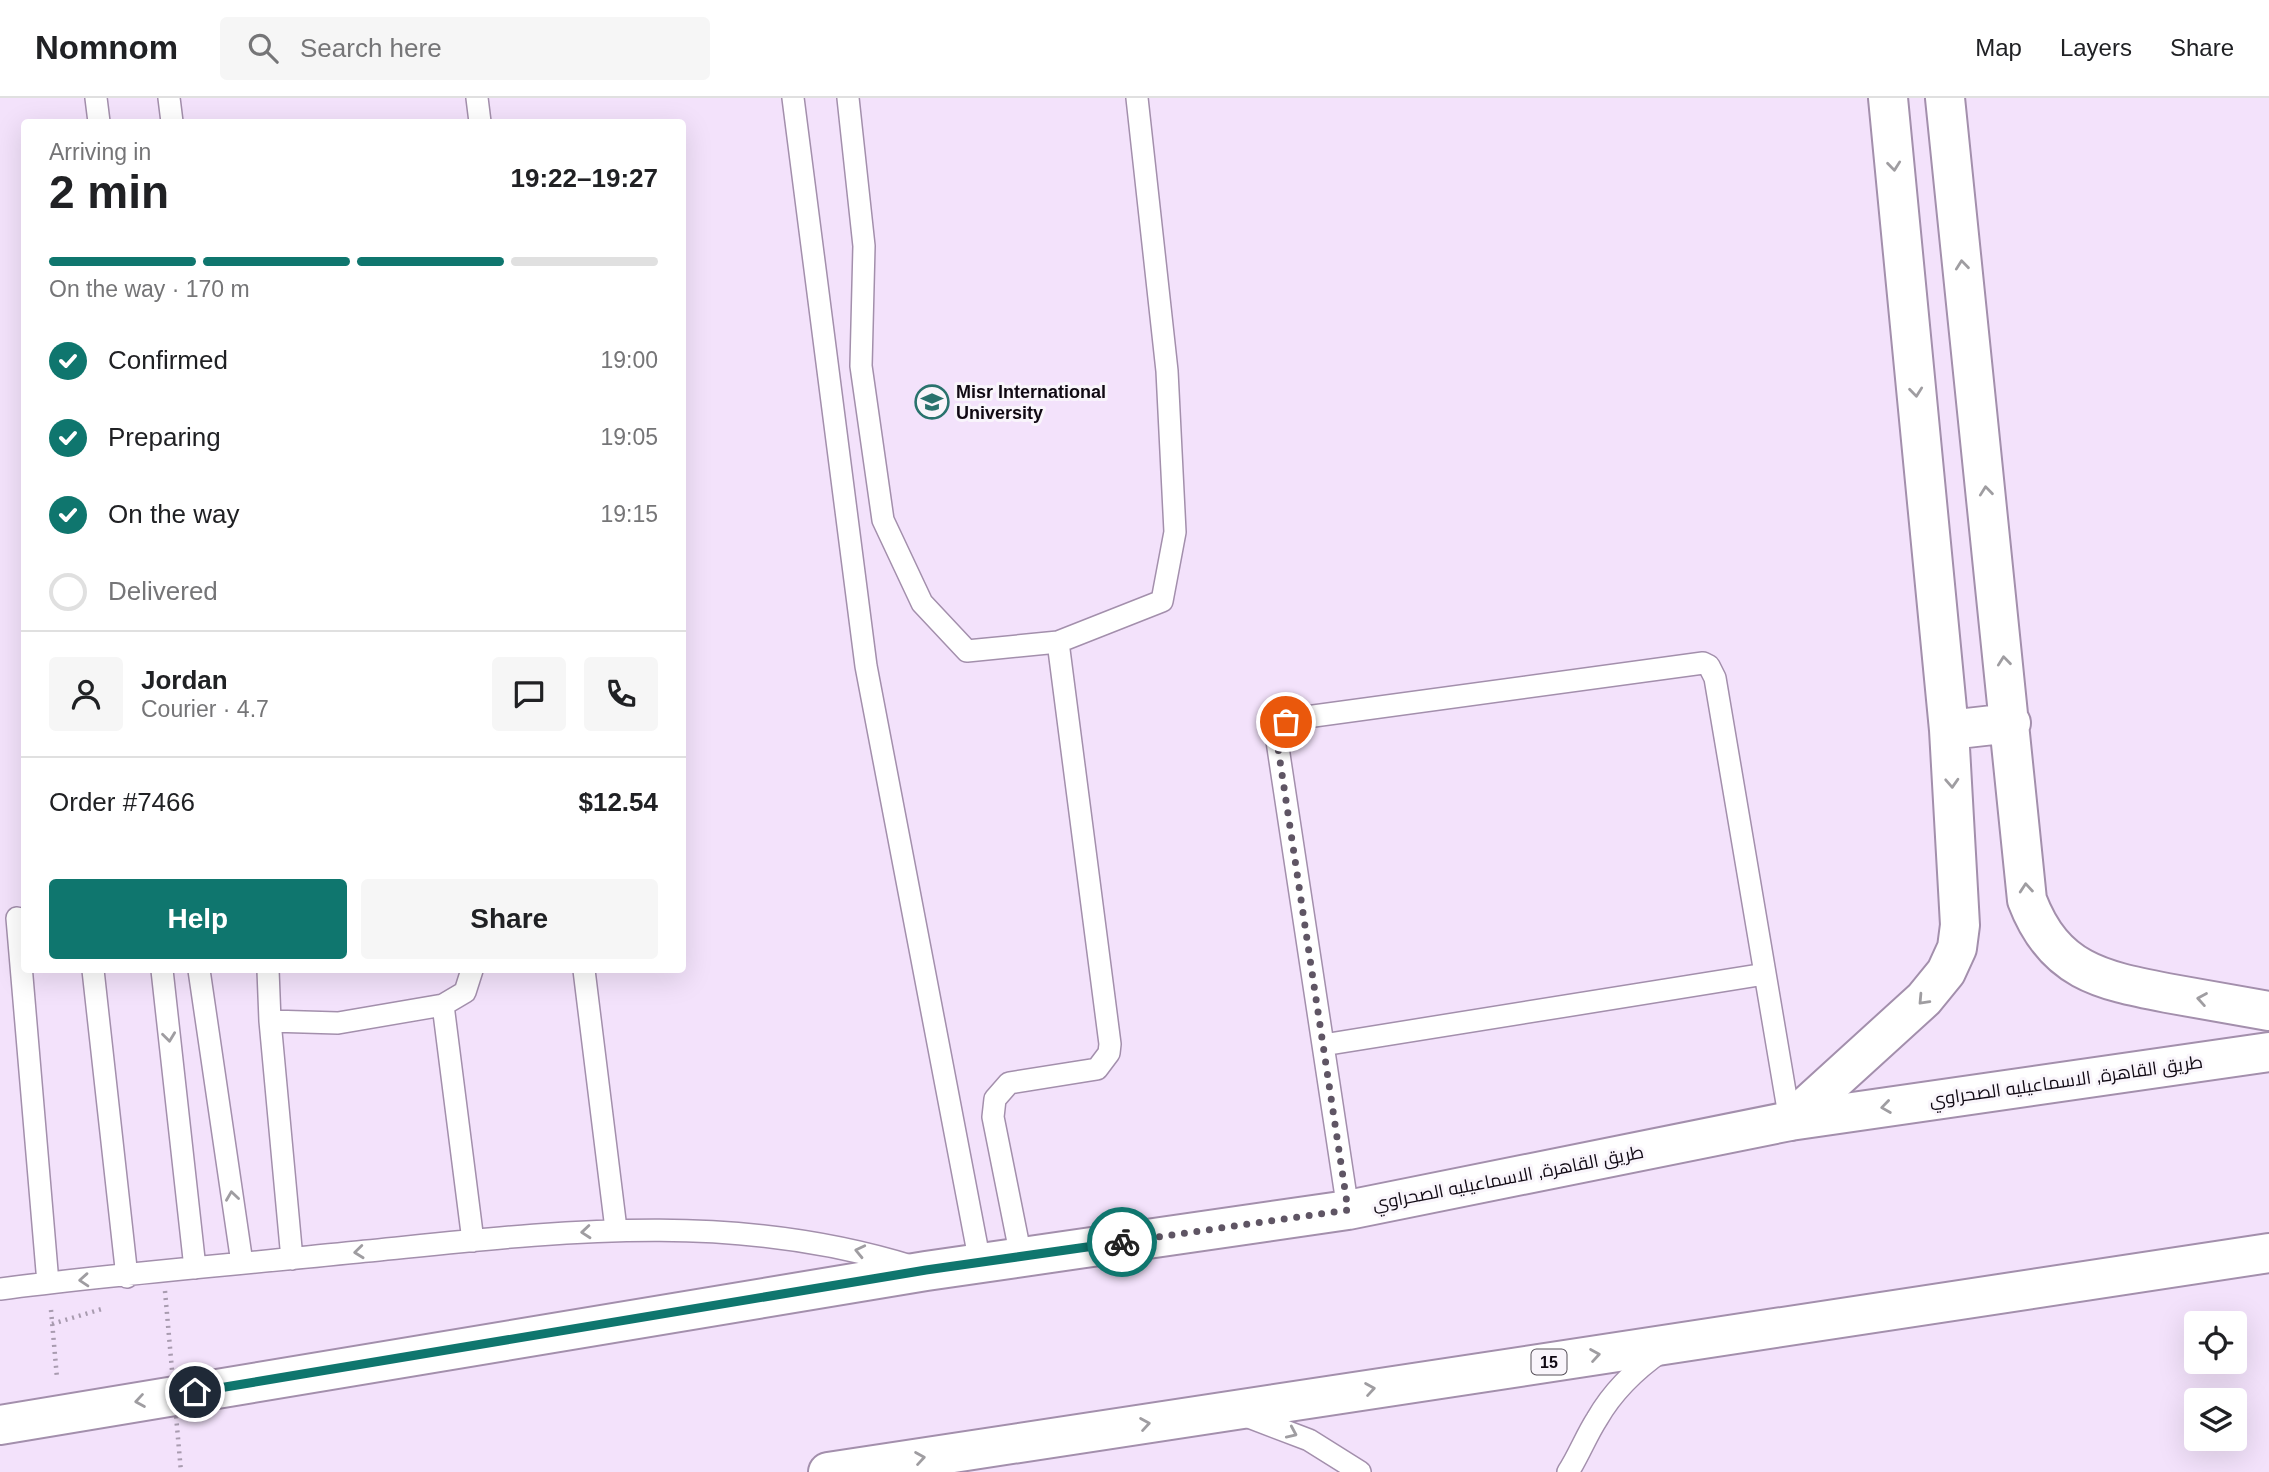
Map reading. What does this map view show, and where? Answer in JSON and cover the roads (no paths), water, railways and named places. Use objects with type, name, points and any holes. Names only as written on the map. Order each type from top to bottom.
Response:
[{"type":"main road","points":[[1790,1121],[1924,999],[1946,972],[1957,948],[1961,925],[1949,730],[1888,98]]},
{"type":"main road","points":[[1945,98],[2027,900],[2047,940],[2080,969],[2100,979],[2269,1012]]},
{"type":"main road","points":[[1909,321],[1967,312]]},
{"type":"main road","points":[[1949,730],[2011,723]]},
{"type":"main road","name":"طريق القاهرة, الاسماعيليه الصحراوي","points":[[0,1425],[926,1270],[1348,1210],[1790,1121],[2269,1052]]},
{"type":"main road","name":"15","points":[[828,1472],[2269,1253]]},
{"type":"lane","points":[[96,98],[99,119]]},
{"type":"lane","points":[[169,98],[172,119]]},
{"type":"lane","points":[[477,98],[480,119]]},
{"type":"lane","points":[[793,98],[866,666],[980,1263]]},
{"type":"lane","points":[[848,98],[864,246],[861,366],[883,520],[922,603],[967,651],[1058,642],[1162,601],[1175,532],[1167,371],[1137,98]]},
{"type":"lane","points":[[1021,1257],[993,1117],[995,1100],[1009,1083],[1097,1069],[1109,1053],[1110,1044],[1058,642]]},
{"type":"lane","points":[[1348,1210],[1277,741],[1281,727],[1299,718],[1703,663],[1709,666],[1715,678],[1790,1121]]},
{"type":"lane","points":[[14,919],[48,1283]]},
{"type":"lane","points":[[93,973],[127,1276]]},
{"type":"lane","points":[[162,973],[195,1268]]},
{"type":"lane","points":[[200,973],[242,1263]]},
{"type":"lane","points":[[268,973],[270,1021],[292,1258]]},
{"type":"lane","points":[[270,1021],[338,1023],[443,1005],[466,992],[471,973]]},
{"type":"lane","points":[[584,973],[616,1229]]},
{"type":"lane","points":[[1323,1045],[1765,974]]},
{"type":"lane","points":[[443,1005],[473,1241]]},
{"type":"lane","points":[[0,1289],[292,1258],[616,1229],[773,1234],[838,1246],[926,1270]]},
{"type":"lane","points":[[1568,1472],[1617,1389],[1643,1364],[1673,1344]]},
{"type":"lane","points":[[1227,1411],[1269,1423],[1309,1440],[1360,1472]]},
{"type":"place","name":"Misr International University","points":[[932,402]]}]
